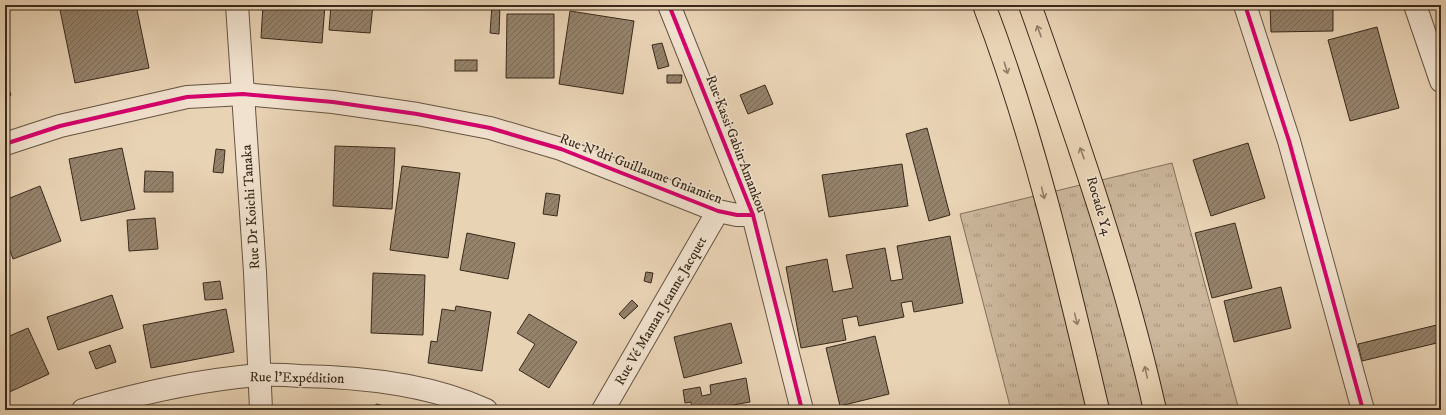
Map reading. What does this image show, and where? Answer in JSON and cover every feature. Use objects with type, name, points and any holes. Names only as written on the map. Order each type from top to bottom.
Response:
[{"type":"highway","points":[[984,5],[1000,48],[1040,180],[1098,410]]},
{"type":"highway","name":"Rocade Y4","points":[[1030,5],[1088,168],[1141,348],[1154,410]]},
{"type":"street","name":"Rue Dr Koichi Tanaka","points":[[237,5],[261,410]]},
{"type":"street","name":"Rue Kassi Gabin Amankou","points":[[669,5],[753,215],[802,410]]},
{"type":"street","points":[[1244,5],[1290,141],[1363,410]]},
{"type":"street","points":[[1415,5],[1436,52],[1441,81]]},
{"type":"street","name":"Rue N'dri Guillaume Gniamien","points":[[5,144],[60,126],[172,100],[187,97],[243,94],[356,105],[417,114],[490,128],[561,149],[718,211],[737,215],[753,215]]},
{"type":"street","name":"Rue Vé Maman Jeanne Jacquet","points":[[603,410],[718,211]]},
{"type":"street","name":"Rue l'Expédition","points":[[83,410],[126,398],[175,388],[260,375],[321,376],[374,381],[431,391],[486,410]]},
{"type":"green space","points":[[1172,163],[1239,410],[1011,410],[960,214]]},
{"type":"building","points":[[59,5],[136,5],[149,68],[75,83]]},
{"type":"building","points":[[263,5],[325,5],[322,43],[261,38]]},
{"type":"building","points":[[331,5],[373,5],[370,33],[329,30]]},
{"type":"building","points":[[492,5],[500,5],[499,34],[490,33]]},
{"type":"building","points":[[1270,5],[1333,5],[1333,31],[1271,32]]},
{"type":"building","points":[[570,11],[634,21],[623,94],[559,84]]},
{"type":"building","points":[[507,14],[554,14],[554,78],[506,78]]},
{"type":"building","points":[[1377,27],[1399,108],[1350,121],[1328,40]]},
{"type":"building","points":[[662,43],[669,66],[658,69],[652,45]]},
{"type":"building","points":[[455,60],[477,60],[477,71],[455,71]]},
{"type":"building","points":[[667,75],[682,75],[681,83],[667,83]]},
{"type":"building","points":[[5,80],[11,95],[5,98]]},
{"type":"building","points":[[765,85],[773,104],[748,114],[740,95]]},
{"type":"building","points":[[927,128],[950,215],[929,221],[906,134]]},
{"type":"building","points":[[1248,143],[1265,198],[1211,216],[1193,160]]},
{"type":"building","points":[[335,146],[395,148],[392,209],[333,206]]},
{"type":"building","points":[[122,148],[135,209],[81,221],[69,159]]},
{"type":"building","points":[[216,149],[225,150],[223,173],[213,172]]},
{"type":"building","points":[[902,164],[908,206],[829,217],[822,175]]},
{"type":"building","points":[[402,166],[460,173],[448,258],[390,250]]},
{"type":"building","points":[[145,171],[173,172],[173,192],[144,192]]},
{"type":"building","points":[[40,186],[61,241],[13,259],[5,237],[5,200]]},
{"type":"building","points":[[546,193],[560,195],[557,216],[543,214]]},
{"type":"building","points":[[155,218],[158,249],[129,251],[127,220]]},
{"type":"building","points":[[1235,223],[1252,288],[1212,298],[1195,233]]},
{"type":"building","points":[[467,233],[515,243],[508,279],[460,270]]},
{"type":"building","points":[[950,236],[963,303],[914,312],[912,301],[901,303],[904,317],[859,326],[857,316],[842,319],[846,340],[801,348],[786,267],[827,259],[833,292],[853,288],[846,255],[885,248],[891,281],[903,279],[897,246]]},
{"type":"building","points":[[646,272],[653,273],[651,283],[644,281]]},
{"type":"building","points":[[373,273],[425,275],[423,335],[371,333]]},
{"type":"building","points":[[220,281],[223,299],[205,300],[203,283]]},
{"type":"building","points":[[1281,287],[1291,328],[1234,342],[1224,301]]},
{"type":"building","points":[[112,295],[123,328],[58,350],[47,317]]},
{"type":"building","points":[[632,300],[638,306],[624,319],[619,314]]},
{"type":"building","points":[[456,306],[491,312],[482,371],[428,363],[431,341],[437,342],[442,309],[455,311]]},
{"type":"building","points":[[226,309],[234,352],[151,368],[143,325]]},
{"type":"building","points":[[529,314],[577,342],[549,388],[519,370],[535,344],[517,333]]},
{"type":"building","points":[[731,323],[742,363],[684,378],[674,337]]},
{"type":"building","points":[[1441,324],[1441,342],[1362,361],[1358,344]]},
{"type":"building","points":[[28,328],[49,374],[5,394],[5,338]]},
{"type":"building","points":[[875,336],[889,394],[840,406],[826,348]]},
{"type":"building","points":[[110,345],[116,362],[96,369],[89,352]]},
{"type":"building","points":[[746,378],[750,402],[733,405],[734,410],[692,410],[691,402],[685,403],[683,390],[700,387],[702,396],[711,394],[710,385]]},
{"type":"building","points":[[376,404],[402,410],[375,410]]},
{"type":"cycle path","points":[[669,5],[753,215],[802,410]]},
{"type":"cycle path","points":[[1245,5],[1289,141],[1363,410]]},
{"type":"cycle path","points":[[5,144],[60,126],[187,97],[243,94],[333,102],[417,114],[490,128],[561,149],[718,211],[737,215],[753,215]]}]
